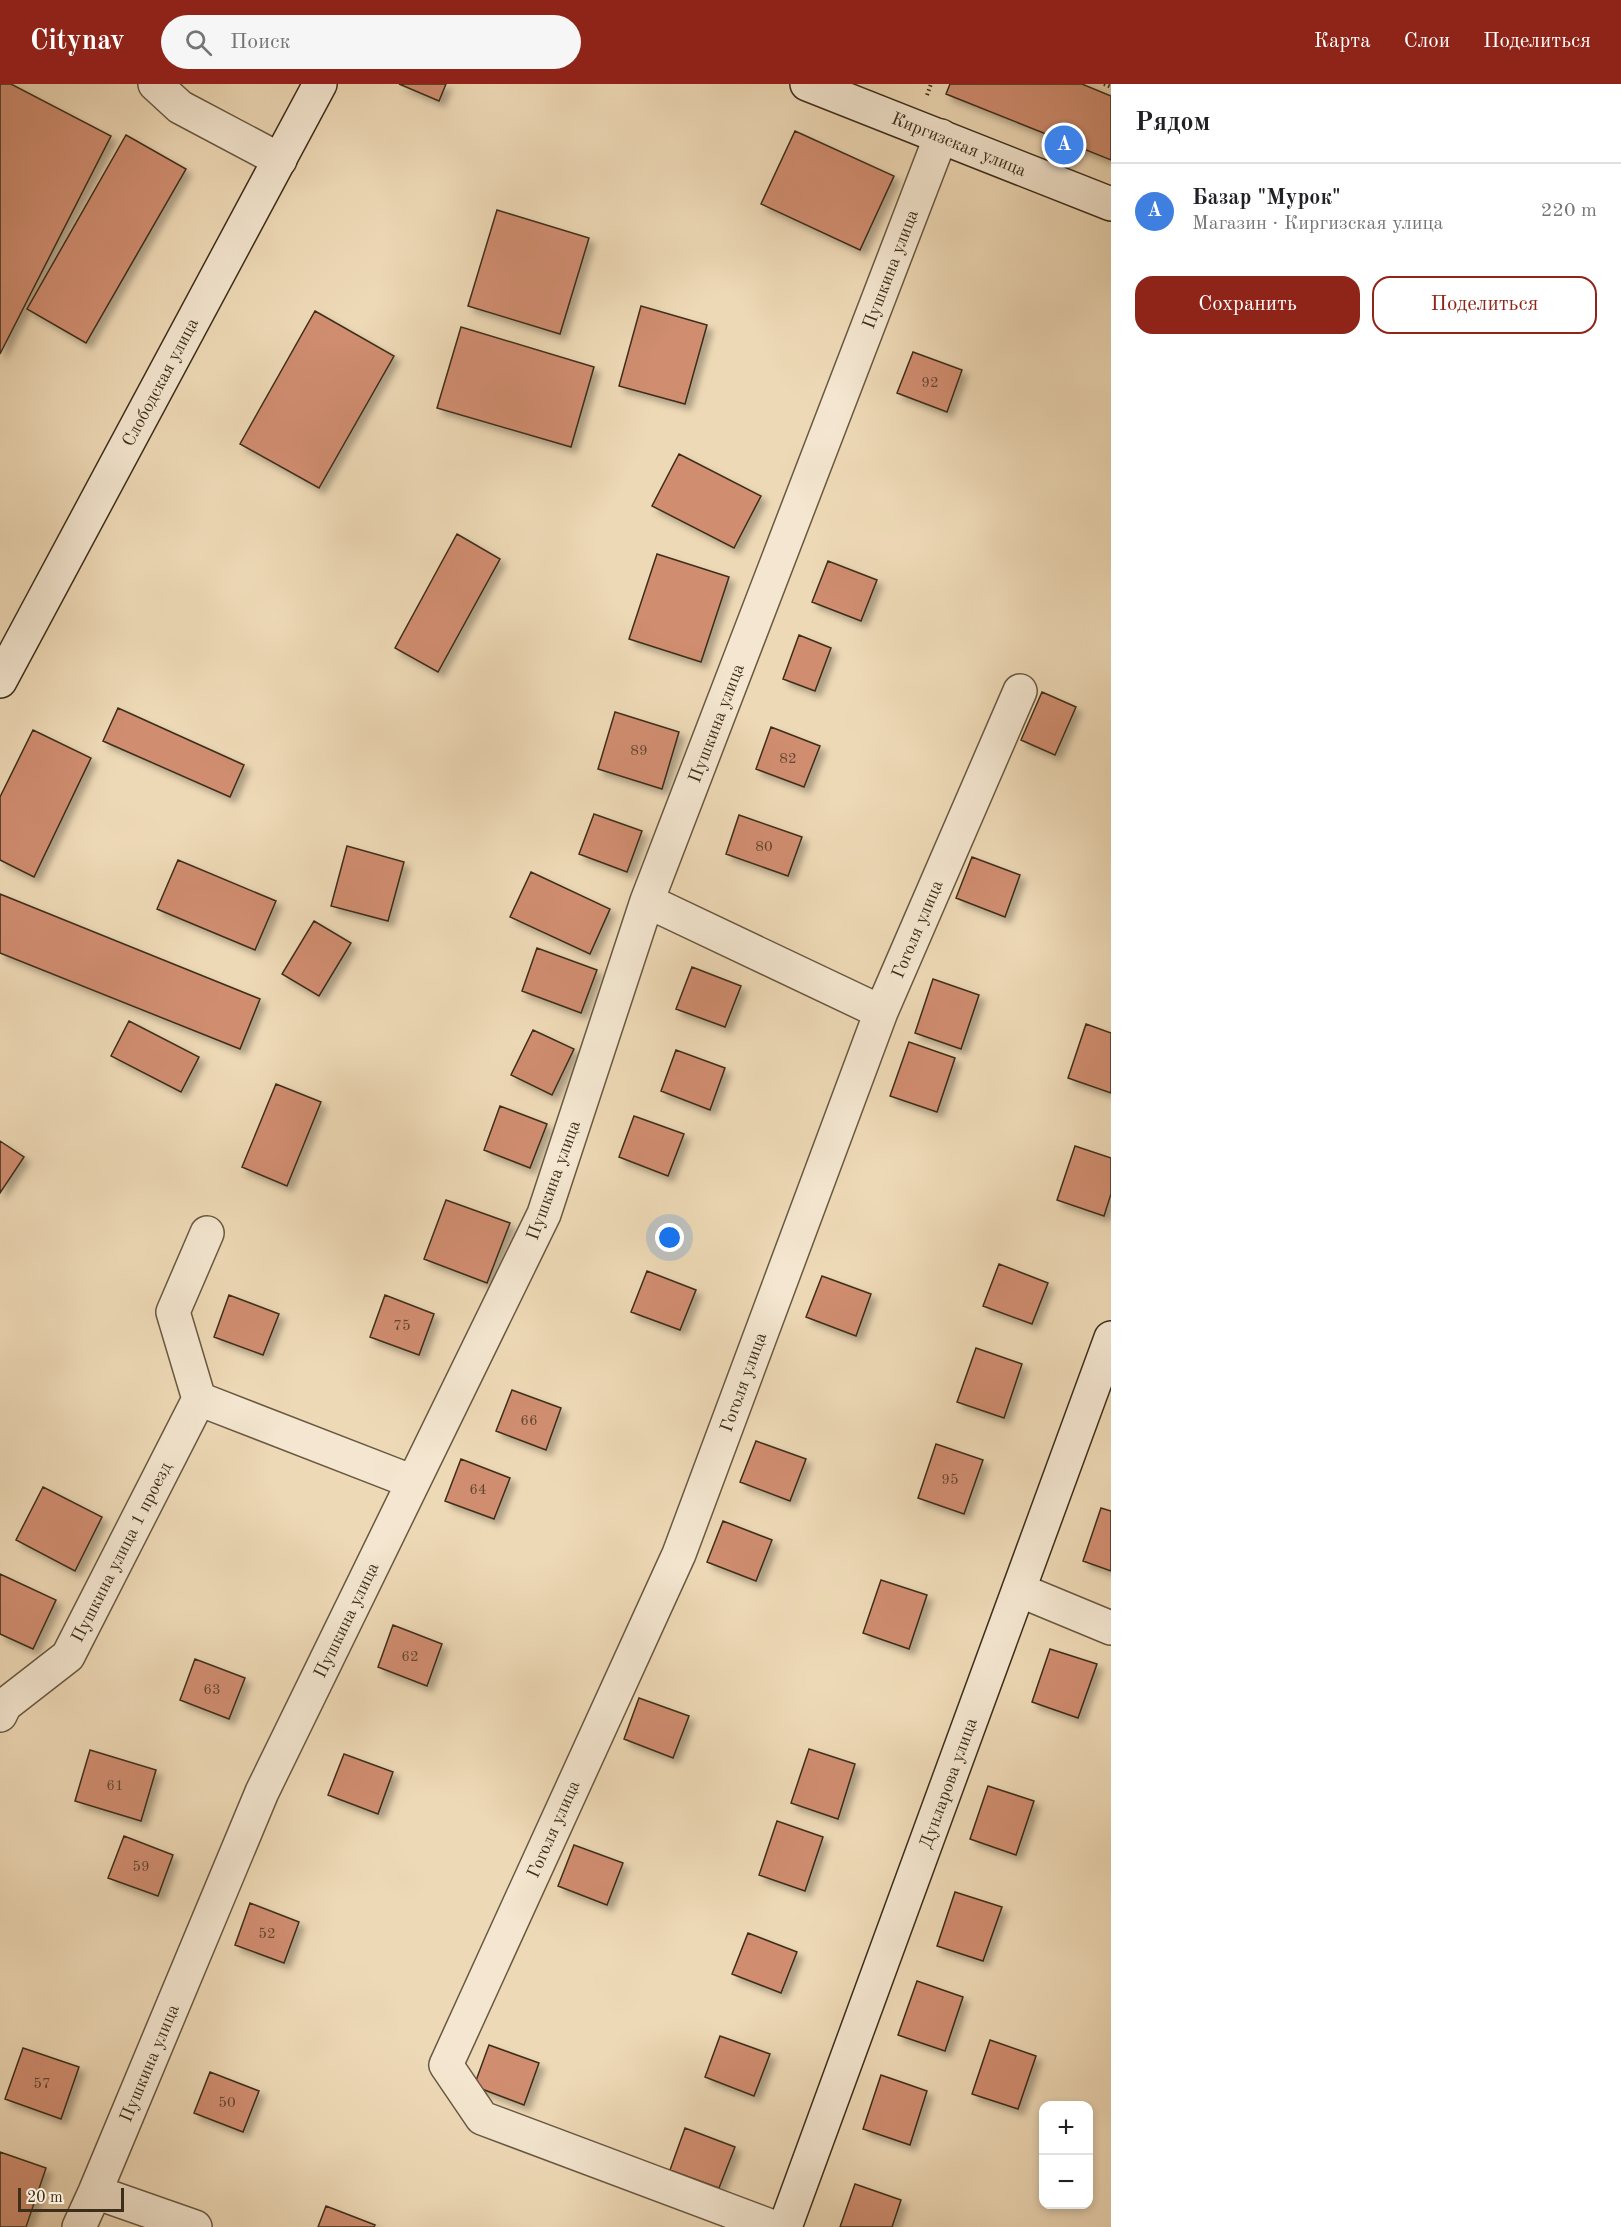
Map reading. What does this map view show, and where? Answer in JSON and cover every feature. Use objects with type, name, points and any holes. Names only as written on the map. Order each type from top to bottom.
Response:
[{"type":"street","points":[[155,84],[180,106],[280,160]]},
{"type":"street","name":"Слободская улица","points":[[0,681],[320,84]]},
{"type":"street","name":"Киргизская улица","points":[[807,84],[1111,204]]},
{"type":"street","name":"Пушкина улица","points":[[79,2227],[262,1792],[544,1214],[647,901],[941,136]]},
{"type":"street","name":"Гоголя улица","points":[[773,2227],[482,2118],[446,2065],[679,1554],[881,1012],[1020,691]]},
{"type":"street","points":[[647,901],[881,1012]]},
{"type":"street","points":[[207,1233],[173,1312],[199,1399],[413,1482]]},
{"type":"street","name":"Дунларова улица","points":[[785,2227],[1111,1338]]},
{"type":"street","name":"Пушкина улица 1 проезд","points":[[0,1715],[5,1705],[68,1656],[199,1399]]},
{"type":"street","points":[[1019,1590],[1111,1628]]},
{"type":"street","points":[[95,2193],[195,2227]]},
{"type":"path","points":[[1104,84],[1111,87]]},
{"type":"building","points":[[0,84],[11,84],[111,136],[0,354]]},
{"type":"building","points":[[399,84],[446,84],[439,101]]},
{"type":"building","points":[[950,84],[1082,84],[1111,96],[1111,160],[946,94]]},
{"type":"building","points":[[795,131],[894,176],[860,250],[761,204]]},
{"type":"building","points":[[126,135],[186,169],[86,343],[27,309]]},
{"type":"building","points":[[497,210],[589,238],[560,334],[468,306]]},
{"type":"building","points":[[641,306],[707,325],[685,404],[619,386]]},
{"type":"building","points":[[315,311],[394,356],[319,488],[240,444]]},
{"type":"building","points":[[461,327],[594,367],[571,447],[437,408]]},
{"type":"building","points":[[913,352],[962,370],[947,412],[897,393]]},
{"type":"building","points":[[679,454],[761,496],[734,548],[652,506]]},
{"type":"building","points":[[457,534],[500,559],[438,672],[395,648]]},
{"type":"building","points":[[657,554],[729,577],[701,662],[629,639]]},
{"type":"building","points":[[828,561],[877,580],[861,621],[812,602]]},
{"type":"building","points":[[799,635],[831,648],[815,691],[783,679]]},
{"type":"building","points":[[1042,692],[1076,707],[1055,755],[1021,740]]},
{"type":"building","points":[[118,708],[244,765],[230,797],[103,741]]},
{"type":"building","points":[[615,712],[679,732],[662,789],[598,769]]},
{"type":"building","points":[[771,727],[820,746],[804,787],[756,769]]},
{"type":"building","points":[[33,730],[91,758],[34,877],[0,860],[0,797]]},
{"type":"building","points":[[594,814],[642,831],[627,872],[579,854]]},
{"type":"building","points":[[739,815],[802,837],[788,876],[726,854]]},
{"type":"building","points":[[347,846],[404,862],[388,921],[331,906]]},
{"type":"building","points":[[972,857],[1020,875],[1005,917],[956,898]]},
{"type":"building","points":[[178,860],[276,901],[255,950],[157,909]]},
{"type":"building","points":[[531,872],[610,909],[590,954],[510,917]]},
{"type":"building","points":[[0,894],[260,999],[240,1049],[0,953]]},
{"type":"building","points":[[314,921],[351,943],[319,996],[282,974]]},
{"type":"building","points":[[537,948],[597,970],[581,1013],[522,991]]},
{"type":"building","points":[[692,967],[741,986],[725,1027],[676,1009]]},
{"type":"building","points":[[933,979],[979,995],[961,1049],[915,1033]]},
{"type":"building","points":[[129,1021],[199,1057],[181,1092],[111,1056]]},
{"type":"building","points":[[1086,1024],[1111,1033],[1111,1093],[1068,1078]]},
{"type":"building","points":[[533,1030],[574,1049],[552,1095],[511,1075]]},
{"type":"building","points":[[909,1042],[955,1058],[937,1112],[890,1096]]},
{"type":"building","points":[[676,1050],[725,1068],[710,1110],[661,1091]]},
{"type":"building","points":[[276,1084],[321,1102],[287,1186],[242,1167]]},
{"type":"building","points":[[500,1106],[547,1124],[530,1168],[484,1150]]},
{"type":"building","points":[[634,1116],[684,1134],[668,1176],[619,1157]]},
{"type":"building","points":[[0,1141],[24,1157],[0,1193]]},
{"type":"building","points":[[1075,1146],[1111,1158],[1111,1194],[1104,1216],[1057,1200]]},
{"type":"building","points":[[446,1200],[510,1223],[487,1283],[424,1259]]},
{"type":"building","points":[[999,1264],[1048,1283],[1032,1324],[983,1306]]},
{"type":"building","points":[[647,1271],[696,1290],[680,1330],[631,1312]]},
{"type":"building","points":[[822,1276],[871,1294],[856,1336],[806,1317]]},
{"type":"building","points":[[229,1295],[279,1314],[263,1355],[214,1337]]},
{"type":"building","points":[[385,1295],[434,1314],[419,1355],[370,1337]]},
{"type":"building","points":[[976,1348],[1022,1364],[1004,1418],[957,1402]]},
{"type":"building","points":[[512,1390],[561,1408],[546,1450],[496,1431]]},
{"type":"building","points":[[756,1441],[806,1459],[790,1501],[740,1482]]},
{"type":"building","points":[[936,1444],[983,1460],[964,1514],[918,1498]]},
{"type":"building","points":[[461,1459],[510,1478],[494,1519],[445,1501]]},
{"type":"building","points":[[43,1487],[102,1517],[75,1571],[16,1540]]},
{"type":"building","points":[[1101,1508],[1111,1511],[1111,1571],[1083,1561]]},
{"type":"building","points":[[723,1521],[772,1540],[756,1581],[707,1562]]},
{"type":"building","points":[[0,1574],[56,1600],[33,1649],[0,1634]]},
{"type":"building","points":[[881,1580],[927,1595],[909,1649],[863,1633]]},
{"type":"building","points":[[393,1625],[442,1644],[427,1686],[378,1667]]},
{"type":"building","points":[[1050,1649],[1097,1664],[1078,1718],[1032,1702]]},
{"type":"building","points":[[195,1659],[245,1678],[229,1719],[180,1700]]},
{"type":"building","points":[[639,1698],[689,1716],[673,1758],[624,1739]]},
{"type":"building","points":[[809,1749],[855,1764],[838,1819],[791,1803]]},
{"type":"building","points":[[90,1750],[156,1770],[141,1821],[75,1801]]},
{"type":"building","points":[[344,1754],[393,1772],[378,1814],[328,1795]]},
{"type":"building","points":[[988,1786],[1034,1801],[1016,1855],[970,1839]]},
{"type":"building","points":[[777,1821],[823,1837],[805,1891],[759,1875]]},
{"type":"building","points":[[124,1836],[173,1855],[158,1896],[108,1878]]},
{"type":"building","points":[[574,1845],[623,1863],[607,1905],[558,1886]]},
{"type":"building","points":[[955,1892],[1002,1907],[983,1961],[937,1946]]},
{"type":"building","points":[[250,1903],[299,1922],[284,1963],[235,1945]]},
{"type":"building","points":[[748,1933],[797,1952],[781,1993],[732,1974]]},
{"type":"building","points":[[917,1981],[963,1997],[945,2051],[898,2035]]},
{"type":"building","points":[[720,2036],[770,2054],[754,2096],[705,2077]]},
{"type":"building","points":[[990,2040],[1036,2056],[1018,2109],[972,2094]]},
{"type":"building","points":[[489,2045],[539,2063],[524,2105],[474,2086]]},
{"type":"building","points":[[23,2048],[79,2067],[61,2119],[5,2099]]},
{"type":"building","points":[[210,2072],[259,2091],[243,2132],[194,2113]]},
{"type":"building","points":[[881,2075],[927,2091],[910,2145],[863,2129]]},
{"type":"building","points":[[685,2128],[735,2147],[719,2188],[670,2170]]},
{"type":"building","points":[[0,2152],[46,2168],[26,2227],[0,2227]]},
{"type":"building","points":[[855,2184],[901,2200],[892,2227],[840,2227]]},
{"type":"building","points":[[326,2206],[375,2225],[374,2227],[318,2227]]},
{"type":"place","name":"Базар \"Мурок\"","points":[[1064,145]]}]
